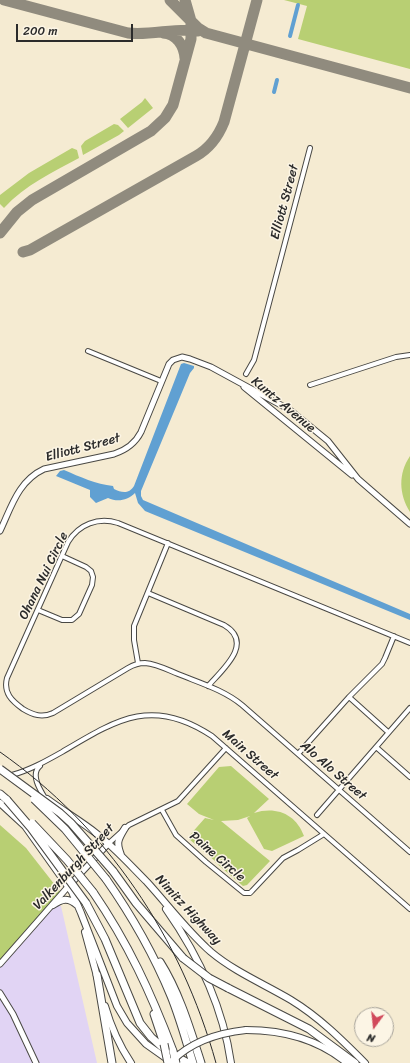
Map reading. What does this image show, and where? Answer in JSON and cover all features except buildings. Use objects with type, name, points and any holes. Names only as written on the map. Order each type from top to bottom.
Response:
[{"type":"highway","points":[[0,769],[60,813],[71,823],[113,871],[141,909],[184,958],[209,978],[309,1029],[336,1047],[355,1063]]},
{"type":"highway","points":[[0,769],[41,804],[65,829],[106,879],[166,972],[184,1013],[201,1063]]},
{"type":"highway","points":[[0,794],[3,801],[44,844],[86,903],[105,939],[140,1023],[151,1037],[163,1048],[191,1063]]},
{"type":"highway","points":[[3,801],[39,830],[67,860],[93,892],[118,930],[139,968],[158,1010],[172,1051],[172,1063]]},
{"type":"highway","points":[[138,928],[171,997],[191,1063]]},
{"type":"highway","points":[[139,968],[164,1044],[172,1063]]},
{"type":"highway","points":[[97,975],[112,1063]]},
{"type":"main road","name":"Nimitz Highway","points":[[0,766],[88,827],[108,844],[148,883],[192,934],[210,951],[239,972],[285,997],[311,1014],[342,1040],[365,1063]]},
{"type":"main road","points":[[3,801],[24,826],[68,886],[81,913],[117,1006],[133,1031],[146,1044],[172,1063],[183,1051],[201,1040],[224,1033],[246,1030],[270,1031],[296,1036],[321,1046],[347,1063]]},
{"type":"main road","points":[[122,857],[118,846],[118,840],[125,828]]},
{"type":"main road","points":[[148,883],[181,931],[197,959],[211,989],[224,1026],[231,1063]]},
{"type":"main road","points":[[53,905],[65,899],[74,902],[78,906]]},
{"type":"main road","points":[[81,913],[88,948],[111,1027],[131,1063]]},
{"type":"street","name":"Elliott Street","points":[[246,374],[254,360],[310,148]]},
{"type":"street","points":[[88,351],[161,381]]},
{"type":"street","points":[[310,385],[396,357],[410,355]]},
{"type":"street","name":"Elliott Street","points":[[0,531],[18,491],[28,480],[39,472],[57,466],[114,454],[131,446],[137,440],[141,432],[170,362],[176,358],[182,357],[211,366],[240,383]]},
{"type":"street","name":"Kuntz Avenue","points":[[240,383],[342,468],[358,479],[410,524]]},
{"type":"street","name":"Kuntz Avenue","points":[[240,383],[290,410],[328,440],[358,479]]},
{"type":"street","name":"Ohana Nui Circle","points":[[138,663],[50,714],[41,716],[32,714],[12,700],[7,691],[6,684],[8,678],[68,542],[75,532],[84,525],[101,520],[118,523],[410,643]]},
{"type":"street","points":[[148,593],[224,625],[234,634],[237,644],[235,654],[208,686],[158,666],[138,663],[133,630],[168,543]]},
{"type":"street","points":[[38,610],[62,620],[72,620],[77,616],[92,585],[93,577],[89,570],[62,556]]},
{"type":"street","points":[[298,754],[349,697],[382,664],[394,636]]},
{"type":"street","name":"Alo Alo Street","points":[[208,686],[228,695],[242,706],[410,852]]},
{"type":"street","points":[[349,697],[388,732]]},
{"type":"street","points":[[317,815],[410,708]]},
{"type":"street","name":"Main Street","points":[[12,774],[23,772],[126,718],[162,716],[174,717],[186,721],[199,727],[226,748],[410,909]]},
{"type":"street","points":[[376,747],[410,777]]},
{"type":"street","name":"Valkenburgh Street","points":[[0,964],[68,886],[108,844],[125,828],[178,801],[186,794],[226,748]]},
{"type":"street","name":"Main Street","points":[[45,798],[36,784],[36,773],[38,768],[47,760]]},
{"type":"street","name":"Paine Circle","points":[[162,810],[176,835],[244,893],[250,893],[283,858],[324,834]]},
{"type":"street","points":[[0,993],[13,1014],[36,1063]]},
{"type":"shaded area","points":[[53,906],[61,906],[97,1063],[0,1063],[0,966]]},
{"type":"green space","points":[[284,0],[410,0],[410,69],[298,39],[307,6]]},
{"type":"green space","points":[[145,98],[153,108],[128,128],[120,119]]},
{"type":"green space","points":[[114,124],[118,125],[124,131],[83,155],[81,146],[85,141]]},
{"type":"green space","points":[[72,148],[77,150],[79,158],[49,174],[21,192],[4,208],[0,204],[0,195],[29,173]]},
{"type":"green space","points":[[410,456],[410,512],[406,505],[401,484],[403,470]]},
{"type":"green space","points":[[231,766],[269,799],[254,813],[262,811],[277,811],[284,814],[296,822],[304,836],[272,851],[264,849],[247,818],[250,816],[238,820],[221,821],[270,861],[247,885],[243,886],[215,862],[224,853],[215,861],[189,839],[189,836],[205,818],[214,820],[199,814],[187,804],[219,767]]},
{"type":"green space","points":[[0,825],[26,848],[62,894],[0,964]]},
{"type":"water","points":[[184,363],[194,366],[194,368],[190,373],[141,491],[143,500],[410,614],[410,620],[145,511],[138,503],[135,493],[125,499],[115,500],[108,498],[96,503],[90,497],[90,490],[56,476],[60,471],[64,470],[94,482],[113,486],[114,489],[120,491],[128,492],[132,489],[181,364]]},
{"type":"waterway","points":[[290,36],[298,5]]},
{"type":"waterway","points":[[274,92],[277,80]]},
{"type":"taxiway","points":[[4,0],[128,33],[137,34],[181,30],[198,31]]},
{"type":"taxiway","points":[[170,0],[198,28],[206,33],[410,88]]},
{"type":"taxiway","points":[[0,233],[17,212],[32,200],[151,131],[165,118],[173,105],[191,39],[191,21],[185,0]]},
{"type":"taxiway","points":[[23,252],[30,250],[196,156],[209,146],[219,133],[224,122],[257,0]]},
{"type":"taxiway","points":[[163,33],[168,34],[179,41],[185,58]]},
{"type":"railway","points":[[0,752],[39,782],[74,815],[106,850],[135,888],[160,929],[183,972],[201,1017],[216,1063]]}]
